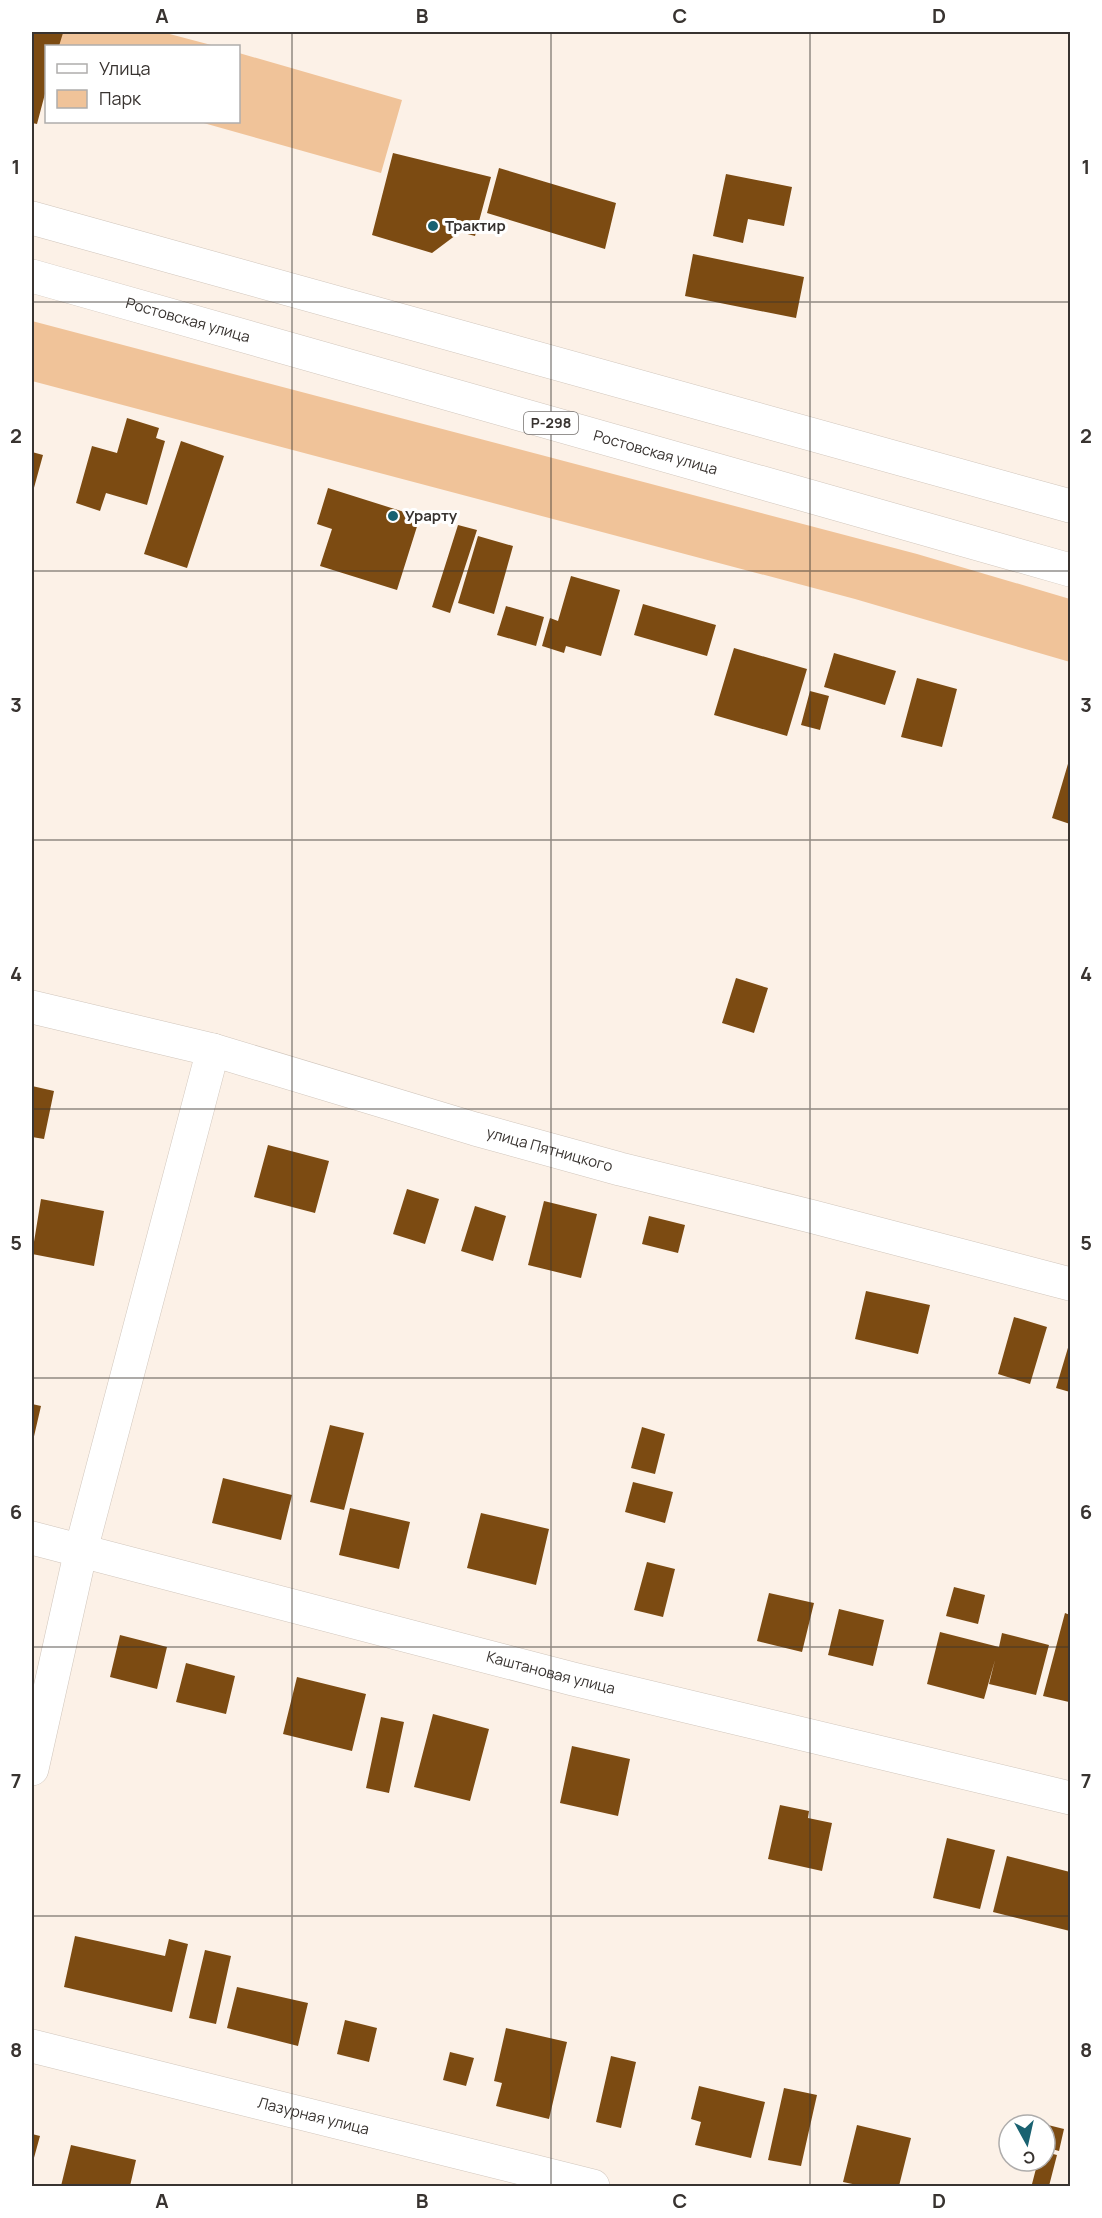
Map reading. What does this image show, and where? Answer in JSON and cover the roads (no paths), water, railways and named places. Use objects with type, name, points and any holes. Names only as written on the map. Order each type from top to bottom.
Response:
[{"type":"main road","points":[[32,218],[1071,506]]},
{"type":"main road","name":"Ростовская улица","points":[[32,276],[1071,570]]},
{"type":"main road","name":"улица Пятницкого","points":[[32,1007],[213,1050],[486,1132],[620,1169],[1071,1284]]},
{"type":"main road","points":[[32,1769],[81,1550],[213,1050]]},
{"type":"main road","name":"Каштановая улица","points":[[32,1538],[573,1679],[1071,1798]]},
{"type":"main road","name":"Лазурная улица","points":[[32,2046],[593,2187]]},
{"type":"place","name":"Трактир","points":[[433,226]]},
{"type":"place","name":"Урарту","points":[[393,516]]}]
